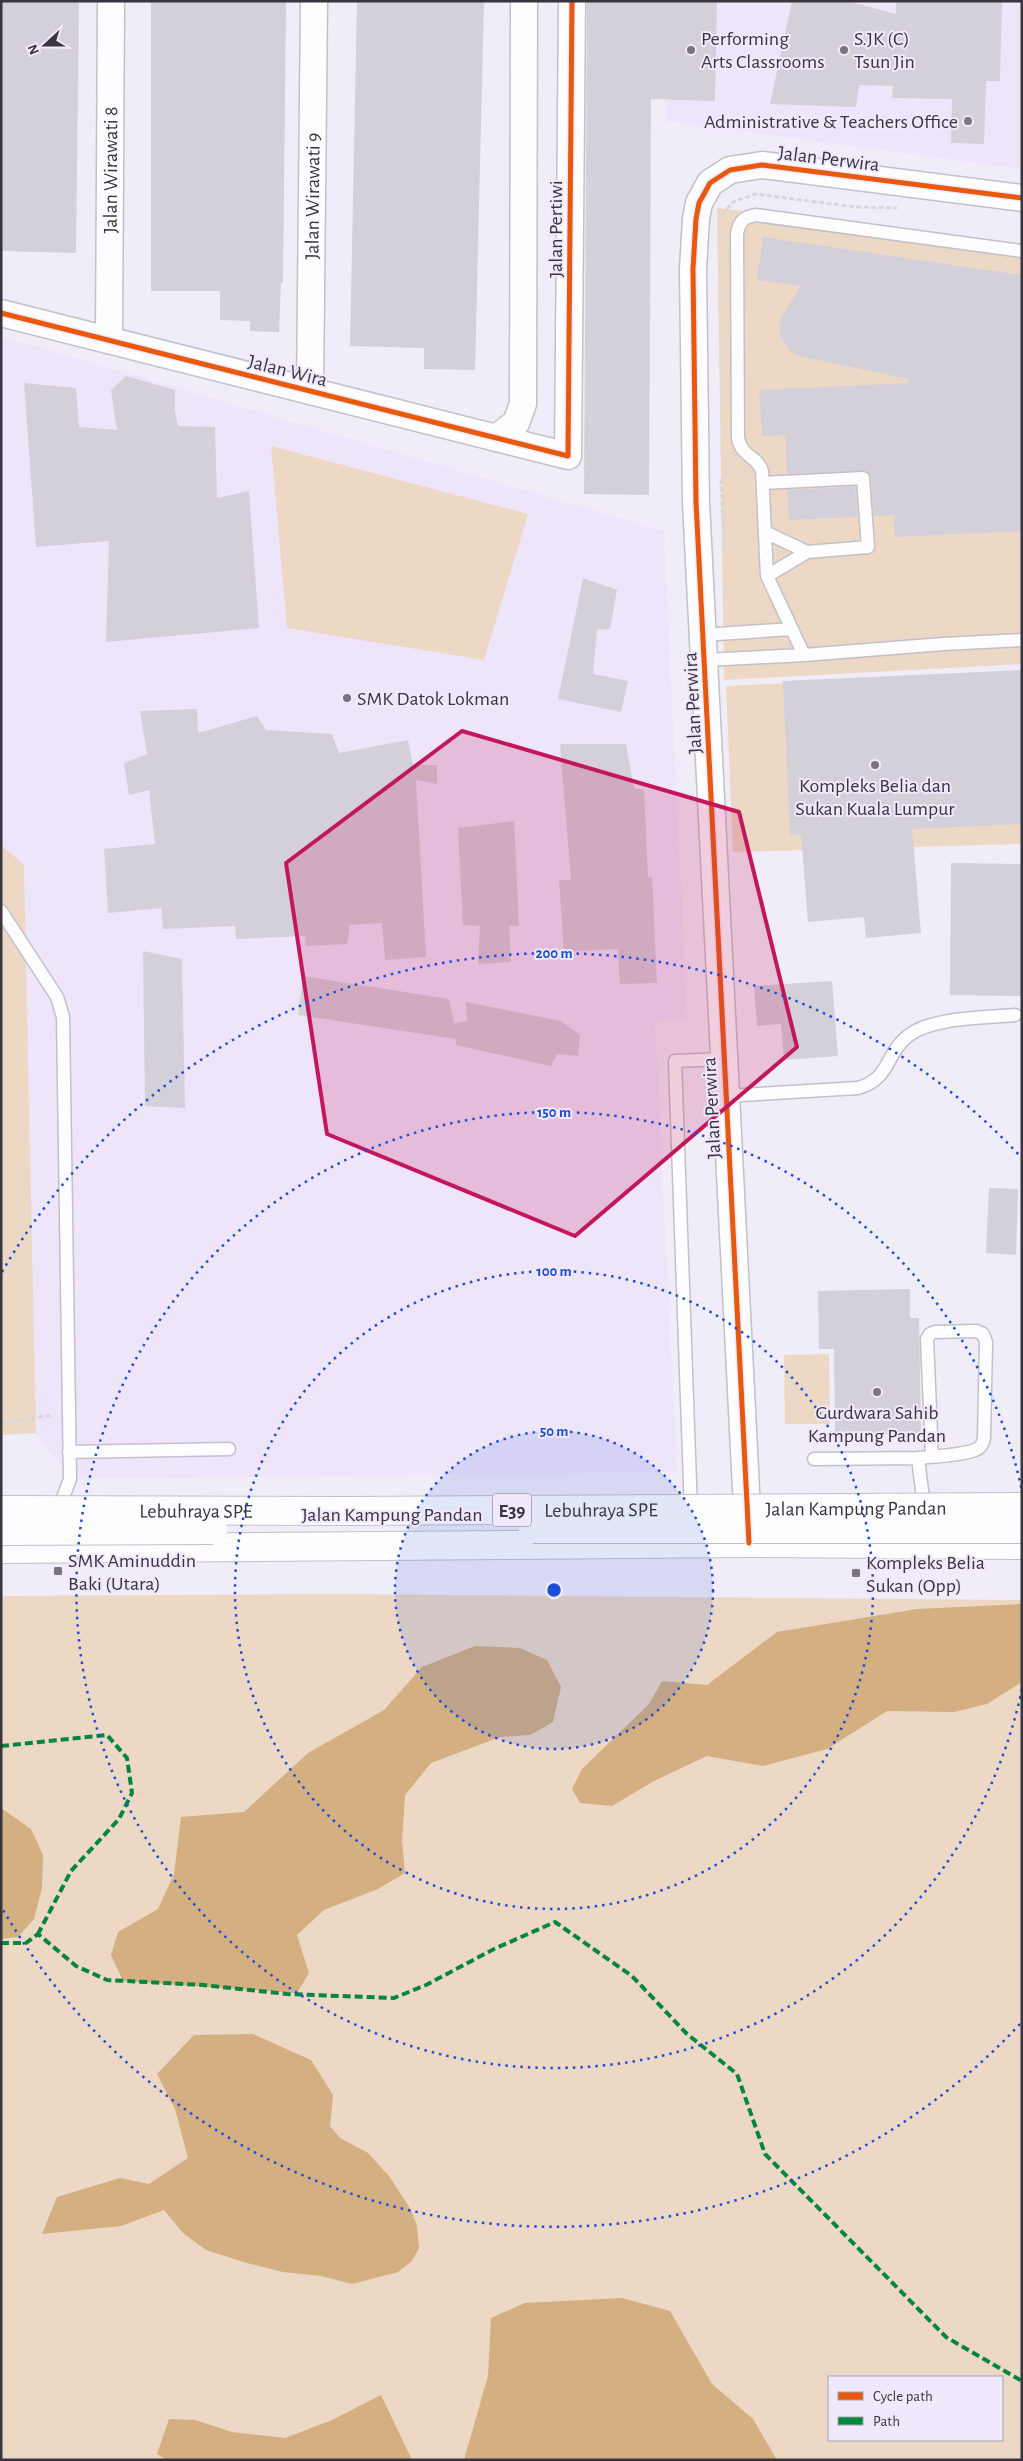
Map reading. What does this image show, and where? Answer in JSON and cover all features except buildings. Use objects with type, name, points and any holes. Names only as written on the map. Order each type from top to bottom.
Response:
[{"type":"main road","name":"Jalan Kampung Pandan","points":[[1,1516],[748,1513],[1022,1507]]},
{"type":"main road","name":"Lebuhraya SPE","points":[[1,1510],[346,1511],[1022,1507]]},
{"type":"main road","name":"Lebuhraya SPE","points":[[1,1531],[1022,1530]]},
{"type":"main road","name":"Jalan Kampung Pandan","points":[[1,1549],[748,1543],[1022,1545]]},
{"type":"street","name":"Jalan Wirawati 8","points":[[109,340],[111,1]]},
{"type":"street","name":"Jalan Wirawati 9","points":[[310,391],[314,1]]},
{"type":"street","name":"Jalan Pertiwi","points":[[496,438],[516,423],[523,404],[524,1]]},
{"type":"street","name":"Jalan Pertiwi","points":[[568,456],[572,1]]},
{"type":"street","name":"Jalan Perwira","points":[[748,1543],[696,502],[693,269],[696,219],[699,203],[710,183],[730,170],[762,165],[1022,198]]},
{"type":"street","name":"Jalan Wira","points":[[1,313],[568,456]]},
{"type":"lane","points":[[804,655],[767,576],[763,483],[760,464],[743,452],[738,438],[737,234],[741,220],[756,214],[1022,251]]},
{"type":"lane","points":[[763,483],[864,478],[868,547],[807,552],[767,576]]},
{"type":"lane","points":[[765,532],[807,552]]},
{"type":"lane","points":[[704,647],[792,629]]},
{"type":"lane","points":[[704,647],[804,655],[1022,640]]},
{"type":"lane","points":[[1,911],[57,997],[64,1017],[70,1479],[56,1515]]},
{"type":"lane","points":[[725,1096],[868,1086],[877,1081],[898,1046],[920,1028],[937,1023],[1014,1015]]},
{"type":"lane","points":[[691,1512],[676,1060],[723,1059]]},
{"type":"lane","points":[[814,1459],[918,1458],[932,1457],[976,1450],[982,1445],[986,1342],[983,1334],[977,1331],[935,1332],[930,1334],[928,1339],[932,1457]]},
{"type":"lane","points":[[69,1452],[229,1449]]},
{"type":"lane","points":[[918,1458],[924,1508]]},
{"type":"path","points":[[721,222],[727,208],[733,202],[755,194],[855,207],[904,208]]},
{"type":"path","points":[[721,474],[724,553]]},
{"type":"path","points":[[1,1424],[69,1413]]},
{"type":"highlighted area","points":[[462,731],[739,812],[797,1047],[575,1236],[327,1134],[286,863]]},
{"type":"shaded area","name":"S.JK (C) Tsun Jin","points":[[667,1],[1022,1],[1022,169],[665,121]]},
{"type":"shaded area","points":[[717,208],[1022,245],[1022,664],[724,680]]},
{"type":"shaded area","points":[[1,336],[664,531],[687,1018],[655,1022],[677,1472],[70,1479],[36,1433],[24,865],[1,845]]},
{"type":"shaded area","points":[[271,446],[528,514],[484,660],[287,628]]},
{"type":"shaded area","name":"Kompleks Belia dan Sukan Kuala Lumpur","points":[[1022,672],[1022,844],[733,852],[726,686]]},
{"type":"shaded area","points":[[1,845],[24,865],[36,1433],[1,1435]]},
{"type":"shaded area","points":[[829,1354],[830,1424],[785,1424],[784,1355]]},
{"type":"shaded area","points":[[334,1594],[1022,1600],[1022,2460],[1,2460],[1,1596]]},
{"type":"shaded area","points":[[1022,1604],[1022,1682],[987,1704],[954,1712],[887,1711],[827,1749],[763,1766],[707,1756],[654,1781],[612,1806],[580,1803],[572,1789],[582,1769],[649,1704],[662,1681],[707,1685],[777,1632],[917,1609]]},
{"type":"shaded area","points":[[475,1646],[520,1648],[547,1660],[561,1687],[553,1722],[530,1735],[500,1737],[431,1763],[405,1795],[402,1841],[405,1873],[378,1889],[324,1910],[297,1935],[309,1973],[297,1993],[123,1981],[111,1955],[118,1932],[158,1909],[174,1874],[181,1817],[244,1812],[308,1753],[384,1710],[422,1667]]},
{"type":"shaded area","points":[[1,1808],[31,1829],[43,1855],[42,1888],[34,1919],[18,1937],[1,1939]]},
{"type":"shaded area","points":[[253,2034],[311,2060],[333,2095],[330,2126],[340,2138],[368,2153],[389,2176],[411,2210],[417,2226],[419,2248],[412,2261],[398,2272],[352,2284],[321,2276],[283,2272],[206,2250],[183,2233],[164,2210],[121,2226],[42,2234],[57,2197],[120,2178],[149,2184],[188,2158],[175,2109],[157,2074],[194,2035]]},
{"type":"shaded area","points":[[622,2298],[670,2311],[712,2384],[753,2419],[777,2460],[464,2460],[488,2376],[491,2318],[525,2303]]},
{"type":"shaded area","points":[[381,2395],[412,2460],[167,2460],[157,2454],[169,2419],[195,2420],[232,2432],[285,2438],[332,2420]]},
{"type":"marked path","points":[[1,1746],[107,1735],[127,1758],[132,1793],[119,1819],[71,1871],[38,1934]]},
{"type":"marked path","points":[[1,1943],[26,1943],[38,1934],[76,1966],[107,1980],[203,1985],[287,1994],[394,1998],[426,1985],[494,1949],[555,1922],[632,1976],[687,2034],[737,2074],[765,2154],[946,2337],[1022,2381]]},
{"type":"cycle path","points":[[1,313],[568,456],[572,1]]},
{"type":"cycle path","points":[[749,1543],[696,502],[693,269],[696,219],[699,203],[710,183],[730,170],[762,165],[1022,198]]},
{"type":"place","name":"Performing Arts Classrooms","points":[[691,50]]},
{"type":"place","name":"S.JK (C) Tsun Jin","points":[[844,50]]},
{"type":"place","name":"Administrative & Teachers Office","points":[[968,121]]},
{"type":"place","name":"SMK Datok Lokman","points":[[347,698]]},
{"type":"place","name":"Kompleks Belia dan Sukan Kuala Lumpur","points":[[875,765]]},
{"type":"place","name":"Gurdwara Sahib Kampung Pandan","points":[[877,1392]]},
{"type":"place","name":"SMK Aminuddin Baki (Utara)","points":[[58,1571]]},
{"type":"place","name":"Kompleks Belia Sukan (Opp)","points":[[856,1573]]}]
